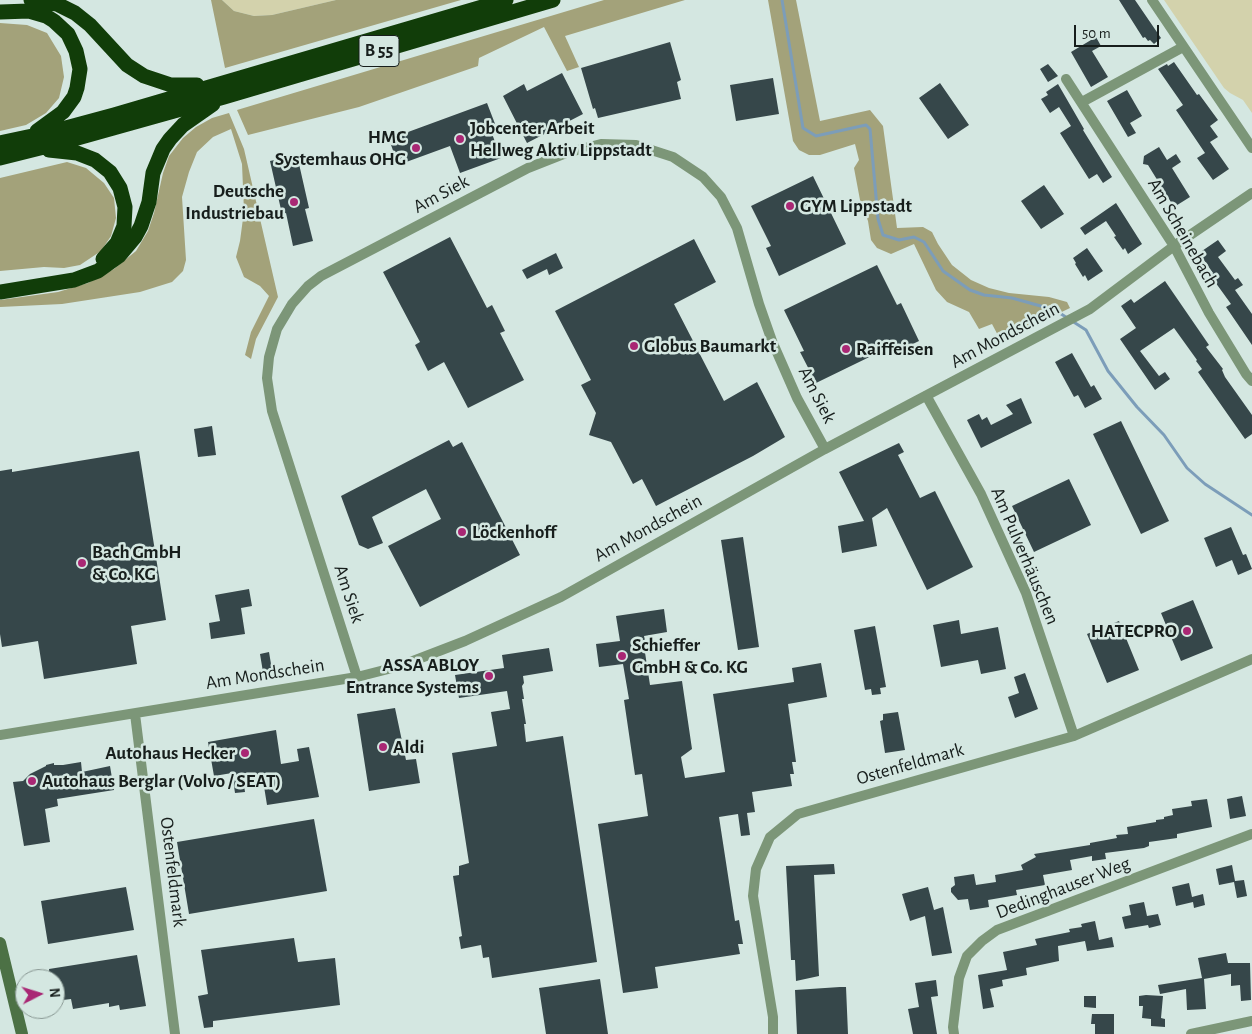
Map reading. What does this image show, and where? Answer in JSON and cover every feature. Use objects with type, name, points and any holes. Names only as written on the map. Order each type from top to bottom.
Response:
[{"type":"highway","points":[[0,3],[27,0]]},
{"type":"highway","points":[[32,0],[57,4],[75,13],[90,25],[127,65],[153,80],[181,86],[227,89]]},
{"type":"highway","name":"B 55","points":[[0,158],[38,149],[506,0]]},
{"type":"highway","name":"B 55","points":[[0,144],[227,89],[552,0]]},
{"type":"highway","points":[[0,12],[29,11],[46,16],[68,34],[79,60],[80,69],[77,88],[69,105],[56,119],[27,138]]},
{"type":"highway","points":[[0,292],[74,280],[98,271],[119,256],[135,237],[141,226],[155,167],[166,144],[183,125],[227,89]]},
{"type":"highway","points":[[0,283],[61,275],[90,267],[111,250],[121,235],[124,226],[125,207],[120,188],[116,180],[103,165],[77,153],[38,149]]},
{"type":"main road","points":[[0,943],[22,1034]]},
{"type":"street","points":[[1152,0],[1252,148]]},
{"type":"street","points":[[1082,102],[1183,47]]},
{"type":"street","name":"Am Scheinebach","points":[[1066,79],[1174,246],[1208,313],[1252,381]]},
{"type":"street","name":"Am Siek","points":[[357,677],[272,411],[267,378],[269,357],[277,329],[292,304],[308,286],[321,276],[528,168],[566,153],[601,144],[636,145],[673,157],[702,177],[721,198],[738,228],[759,304],[772,341],[798,398],[825,449]]},
{"type":"street","name":"Am Mondschein","points":[[0,735],[357,677],[392,669],[465,642],[558,598],[825,449],[1062,325],[1090,309],[1174,246],[1252,193]]},
{"type":"street","name":"Am Pulverhäuschen","points":[[927,397],[981,494],[1026,593],[1074,736]]},
{"type":"street","name":"Ostenfeldmark","points":[[773,1034],[774,1017],[753,896],[756,869],[770,837],[798,814],[1074,736],[1252,659]]},
{"type":"street","name":"Ostenfeldmark","points":[[135,714],[175,1034]]},
{"type":"street","name":"Dedinghauser Weg","points":[[954,1034],[953,1027],[960,978],[967,956],[982,941],[997,930],[1252,834]]},
{"type":"street","points":[[1191,1034],[1252,1021]]},
{"type":"green space","points":[[222,0],[336,0],[272,15],[254,16],[234,11]]},
{"type":"green space","points":[[1164,0],[1252,0],[1252,113],[1243,100],[1224,88]]},
{"type":"shaded area","points":[[211,0],[222,0],[234,11],[254,16],[272,15],[336,0],[461,0],[225,68]]},
{"type":"shaded area","points":[[604,0],[685,0],[565,36],[579,67],[567,71],[544,27],[479,58],[478,66],[359,107],[248,135],[237,110]]},
{"type":"shaded area","points":[[768,0],[796,0],[820,121],[870,110],[883,126],[897,228],[923,227],[932,232],[952,265],[971,280],[989,288],[1009,293],[1049,297],[1067,302],[1070,308],[1001,341],[992,324],[979,329],[969,312],[947,302],[936,290],[914,244],[891,254],[877,248],[871,240],[868,221],[860,200],[854,168],[859,160],[855,144],[820,155],[809,155],[799,150],[793,141]]},
{"type":"shaded area","points":[[0,23],[27,25],[47,33],[61,56],[64,77],[59,98],[46,113],[26,125],[0,131]]},
{"type":"shaded area","points":[[229,113],[244,149],[278,297],[256,339],[251,359],[245,355],[251,332],[269,296],[260,286],[244,277],[236,257],[244,211],[242,164],[231,129],[213,137],[197,152],[189,172],[182,197],[186,260],[183,271],[172,282],[140,292],[62,304],[0,307],[0,300],[58,292],[88,283],[114,269],[136,251],[148,231],[169,156],[183,138],[196,127],[212,118]]},
{"type":"shaded area","points":[[67,162],[86,168],[104,183],[114,198],[116,218],[111,236],[101,251],[80,265],[64,268],[44,267],[0,271],[0,178]]},
{"type":"building","points":[[1119,0],[1135,0],[1161,38],[1154,44],[1145,37],[1143,38]]},
{"type":"building","points":[[1096,37],[1101,46],[1092,51],[1108,77],[1091,87],[1071,52]]},
{"type":"building","points":[[670,42],[681,80],[677,82],[681,99],[598,118],[595,108],[593,109],[581,68]]},
{"type":"building","points":[[1174,62],[1197,95],[1199,94],[1218,120],[1210,126],[1218,137],[1210,142],[1229,169],[1213,180],[1197,158],[1205,153],[1176,110],[1183,105],[1158,69]]},
{"type":"building","points":[[1048,64],[1058,76],[1048,82],[1040,69]]},
{"type":"building","points":[[562,73],[583,114],[527,143],[503,96],[524,84],[527,91]]},
{"type":"building","points":[[773,78],[779,114],[736,121],[730,85]]},
{"type":"building","points":[[940,83],[969,125],[948,139],[919,98]]},
{"type":"building","points":[[1058,84],[1112,177],[1103,183],[1097,174],[1089,179],[1060,133],[1071,126],[1059,107],[1050,113],[1041,99],[1048,95],[1046,92]]},
{"type":"building","points":[[1127,90],[1142,116],[1130,123],[1136,133],[1128,137],[1107,101]]},
{"type":"building","points":[[487,103],[497,129],[491,131],[501,158],[460,173],[450,146],[398,165],[389,139]]},
{"type":"building","points":[[1159,147],[1167,160],[1176,154],[1181,162],[1172,168],[1190,197],[1174,207],[1148,165],[1143,164],[1144,156]]},
{"type":"building","points":[[297,155],[309,208],[305,209],[313,241],[293,246],[286,213],[282,214],[270,161]]},
{"type":"building","points":[[813,176],[846,244],[779,276],[766,248],[771,246],[751,206]]},
{"type":"building","points":[[1044,185],[1064,214],[1041,229],[1021,201]]},
{"type":"building","points":[[1116,203],[1142,244],[1128,254],[1114,237],[1116,236],[1106,221],[1085,235],[1080,228]]},
{"type":"building","points":[[450,237],[487,308],[492,305],[505,331],[500,333],[524,380],[468,408],[444,362],[428,371],[415,345],[420,342],[383,272]]},
{"type":"building","name":"Globus Baumarkt","points":[[694,239],[716,282],[674,304],[724,401],[757,382],[785,437],[753,456],[656,506],[642,479],[633,484],[611,442],[589,435],[596,413],[581,385],[591,380],[555,311]]},
{"type":"building","points":[[1218,240],[1226,251],[1218,257],[1235,280],[1238,278],[1243,285],[1235,290],[1252,314],[1252,345],[1226,307],[1231,304],[1210,275],[1213,273],[1199,253]]},
{"type":"building","points":[[1087,248],[1103,271],[1088,281],[1085,275],[1083,277],[1073,258]]},
{"type":"building","points":[[556,253],[563,268],[549,275],[547,269],[527,279],[522,270]]},
{"type":"building","points":[[877,265],[897,305],[901,303],[919,341],[896,352],[892,346],[816,383],[800,352],[804,351],[784,310]]},
{"type":"building","points":[[1165,281],[1209,345],[1206,347],[1223,369],[1225,377],[1252,415],[1252,434],[1245,439],[1198,372],[1202,369],[1174,328],[1140,351],[1159,376],[1165,372],[1170,379],[1155,390],[1120,339],[1136,328],[1121,306],[1131,299],[1134,303]]},
{"type":"building","points":[[1072,353],[1091,387],[1094,385],[1102,399],[1085,408],[1078,395],[1074,397],[1055,362]]},
{"type":"building","points":[[1021,398],[1032,423],[981,448],[967,420],[979,414],[982,420],[987,417],[991,425],[1013,414],[1006,405]]},
{"type":"building","points":[[1121,421],[1169,521],[1141,534],[1093,434]]},
{"type":"building","points":[[212,426],[216,455],[198,457],[194,429]]},
{"type":"building","name":"Löckenhoff","points":[[449,440],[453,447],[462,442],[520,555],[420,607],[388,546],[441,519],[426,489],[372,517],[383,543],[368,549],[359,545],[341,496]]},
{"type":"building","points":[[899,443],[904,452],[898,455],[920,498],[935,491],[973,567],[927,590],[887,508],[872,518],[877,546],[842,553],[838,526],[864,521],[839,472]]},
{"type":"building","name":"Bach GmbH & Co. KG","points":[[139,451],[166,620],[131,626],[137,664],[44,679],[38,641],[2,647],[0,634],[0,471],[12,469],[12,472]]},
{"type":"building","points":[[1069,479],[1091,525],[1034,552],[1012,506]]},
{"type":"building","points":[[1231,527],[1243,555],[1246,554],[1252,569],[1238,575],[1232,560],[1216,567],[1204,538]]},
{"type":"building","points":[[743,537],[759,647],[738,650],[721,540]]},
{"type":"building","points":[[249,589],[252,606],[241,608],[245,634],[211,639],[209,623],[220,621],[215,595]]},
{"type":"building","name":"HATECPRO","points":[[1193,600],[1213,648],[1181,661],[1161,613]]},
{"type":"building","points":[[664,609],[667,632],[644,636],[646,645],[644,646],[650,685],[682,681],[692,749],[681,757],[685,778],[725,772],[713,694],[794,682],[792,668],[821,663],[827,697],[788,704],[796,762],[792,762],[794,774],[790,774],[792,786],[752,792],[755,812],[747,813],[750,835],[741,836],[738,814],[719,817],[735,921],[739,920],[743,944],[738,944],[740,954],[655,967],[658,988],[623,993],[598,824],[648,816],[642,774],[635,775],[624,700],[629,699],[623,664],[599,667],[596,644],[620,641],[616,616]]},
{"type":"building","points":[[959,620],[961,634],[998,627],[1006,669],[981,674],[978,660],[941,667],[933,625]]},
{"type":"building","points":[[1119,621],[1139,670],[1107,683],[1087,634]]},
{"type":"building","points":[[875,626],[886,687],[880,688],[881,694],[872,695],[871,689],[865,690],[854,630]]},
{"type":"building","points":[[549,648],[553,671],[523,676],[524,699],[522,699],[526,724],[524,724],[526,742],[563,736],[597,962],[492,978],[489,957],[483,958],[481,945],[461,949],[459,937],[462,936],[453,876],[459,875],[459,866],[469,863],[452,753],[497,746],[491,712],[510,709],[507,691],[459,698],[455,675],[504,668],[502,655]]},
{"type":"building","points":[[269,652],[272,670],[263,672],[260,654]]},
{"type":"building","points":[[1025,673],[1038,709],[1015,718],[1008,697],[1019,693],[1014,677]]},
{"type":"building","name":"Aldi","points":[[395,708],[406,760],[416,759],[420,783],[369,791],[357,714]]},
{"type":"building","points":[[898,712],[905,750],[885,753],[880,721],[883,720],[883,714]]},
{"type":"building","points":[[276,730],[281,764],[299,761],[297,749],[309,747],[319,797],[267,805],[262,774],[243,778],[245,792],[235,793],[232,773],[214,776],[208,742]]},
{"type":"building","points":[[81,762],[82,772],[110,766],[114,790],[57,799],[58,806],[45,809],[50,842],[24,846],[13,782],[23,781],[30,774],[46,765]]},
{"type":"building","points":[[1242,796],[1246,816],[1230,819],[1227,799]]},
{"type":"building","points":[[1207,799],[1212,827],[1177,834],[1177,838],[1149,842],[1149,846],[1144,848],[1105,853],[1106,859],[1092,861],[1092,856],[1070,860],[1072,870],[1043,875],[1045,885],[1016,890],[1017,895],[988,900],[989,907],[970,910],[968,899],[958,900],[951,892],[951,888],[955,885],[954,877],[974,874],[976,885],[996,882],[995,875],[1023,870],[1021,865],[1036,857],[1034,854],[1090,845],[1090,843],[1117,838],[1116,835],[1128,834],[1127,827],[1156,822],[1156,820],[1173,815],[1172,809],[1192,806],[1191,801]]},
{"type":"building","points":[[314,819],[327,891],[189,914],[177,842]]},
{"type":"building","points":[[834,864],[835,874],[814,875],[819,976],[796,981],[795,960],[791,960],[786,866]]},
{"type":"building","points":[[1232,865],[1235,881],[1244,880],[1247,896],[1237,898],[1234,882],[1219,885],[1216,869]]},
{"type":"building","points":[[1189,883],[1192,897],[1203,894],[1205,905],[1194,908],[1193,902],[1176,906],[1172,887]]},
{"type":"building","points":[[126,887],[134,930],[48,944],[41,901]]},
{"type":"building","points":[[928,887],[934,910],[943,907],[952,953],[932,956],[925,916],[910,921],[902,894]]},
{"type":"building","points":[[1144,902],[1147,916],[1158,914],[1161,925],[1149,928],[1148,925],[1125,929],[1122,917],[1131,915],[1129,905]]},
{"type":"building","points":[[1095,921],[1099,940],[1112,937],[1114,947],[1087,951],[1085,941],[1058,946],[1059,961],[1026,968],[1027,975],[1002,980],[1003,986],[990,989],[994,1007],[983,1009],[978,975],[1007,970],[1003,952],[1037,945],[1035,939],[1070,932],[1069,929],[1082,927],[1081,924]]},
{"type":"building","points":[[294,938],[298,962],[335,958],[340,1005],[213,1021],[213,1027],[204,1028],[198,996],[208,994],[201,950]]},
{"type":"building","points":[[1226,953],[1228,963],[1250,963],[1251,1000],[1241,1001],[1240,985],[1231,986],[1231,974],[1204,979],[1206,1009],[1187,1010],[1186,989],[1160,994],[1158,985],[1202,978],[1198,958]]},
{"type":"building","points":[[137,955],[146,1006],[120,1010],[119,1005],[109,1007],[109,1003],[73,1009],[71,999],[65,1000],[65,969],[49,969]]},
{"type":"building","points":[[600,979],[608,1034],[546,1034],[539,988]]},
{"type":"building","points":[[936,980],[938,996],[931,997],[937,1034],[913,1034],[908,1009],[919,1007],[915,983]]},
{"type":"building","points":[[846,987],[848,1034],[797,1034],[795,990]]},
{"type":"building","points":[[1084,996],[1096,996],[1096,1008],[1084,1007]]},
{"type":"building","points":[[1139,996],[1163,996],[1161,1018],[1165,1019],[1165,1027],[1151,1026],[1151,1019],[1142,1018],[1143,1006],[1139,1006]]},
{"type":"building","points":[[1092,1014],[1114,1014],[1114,1034],[1095,1034],[1095,1024],[1091,1024]]},
{"type":"waterway","points":[[782,0],[803,128],[816,136],[866,125],[870,129],[878,219],[883,235],[899,240],[914,237],[924,242],[943,271],[970,290],[984,295],[1012,298],[1055,310],[1086,330],[1108,371],[1137,407],[1164,435],[1187,468],[1205,484],[1252,515]]},
{"type":"place","name":"Jobcenter Arbeit Hellweg Aktiv Lippstadt","points":[[460,139]]},
{"type":"place","name":"HMC Systemhaus OHG","points":[[416,148]]},
{"type":"place","name":"Deutsche Industriebau","points":[[294,202]]},
{"type":"place","name":"GYM Lippstadt","points":[[790,206]]},
{"type":"place","name":"Globus Baumarkt","points":[[634,346]]},
{"type":"place","name":"Raiffeisen","points":[[846,349]]},
{"type":"place","name":"Löckenhoff","points":[[462,532]]},
{"type":"place","name":"Bach GmbH & Co. KG","points":[[82,563]]},
{"type":"place","name":"HATECPRO","points":[[1187,631]]},
{"type":"place","name":"Schieffer GmbH & Co. KG","points":[[622,656]]},
{"type":"place","name":"ASSA ABLOY Entrance Systems","points":[[489,676]]},
{"type":"place","name":"Aldi","points":[[383,747]]},
{"type":"place","name":"Autohaus Hecker","points":[[245,753]]},
{"type":"place","name":"Autohaus Berglar (Volvo / SEAT)","points":[[32,781]]}]
